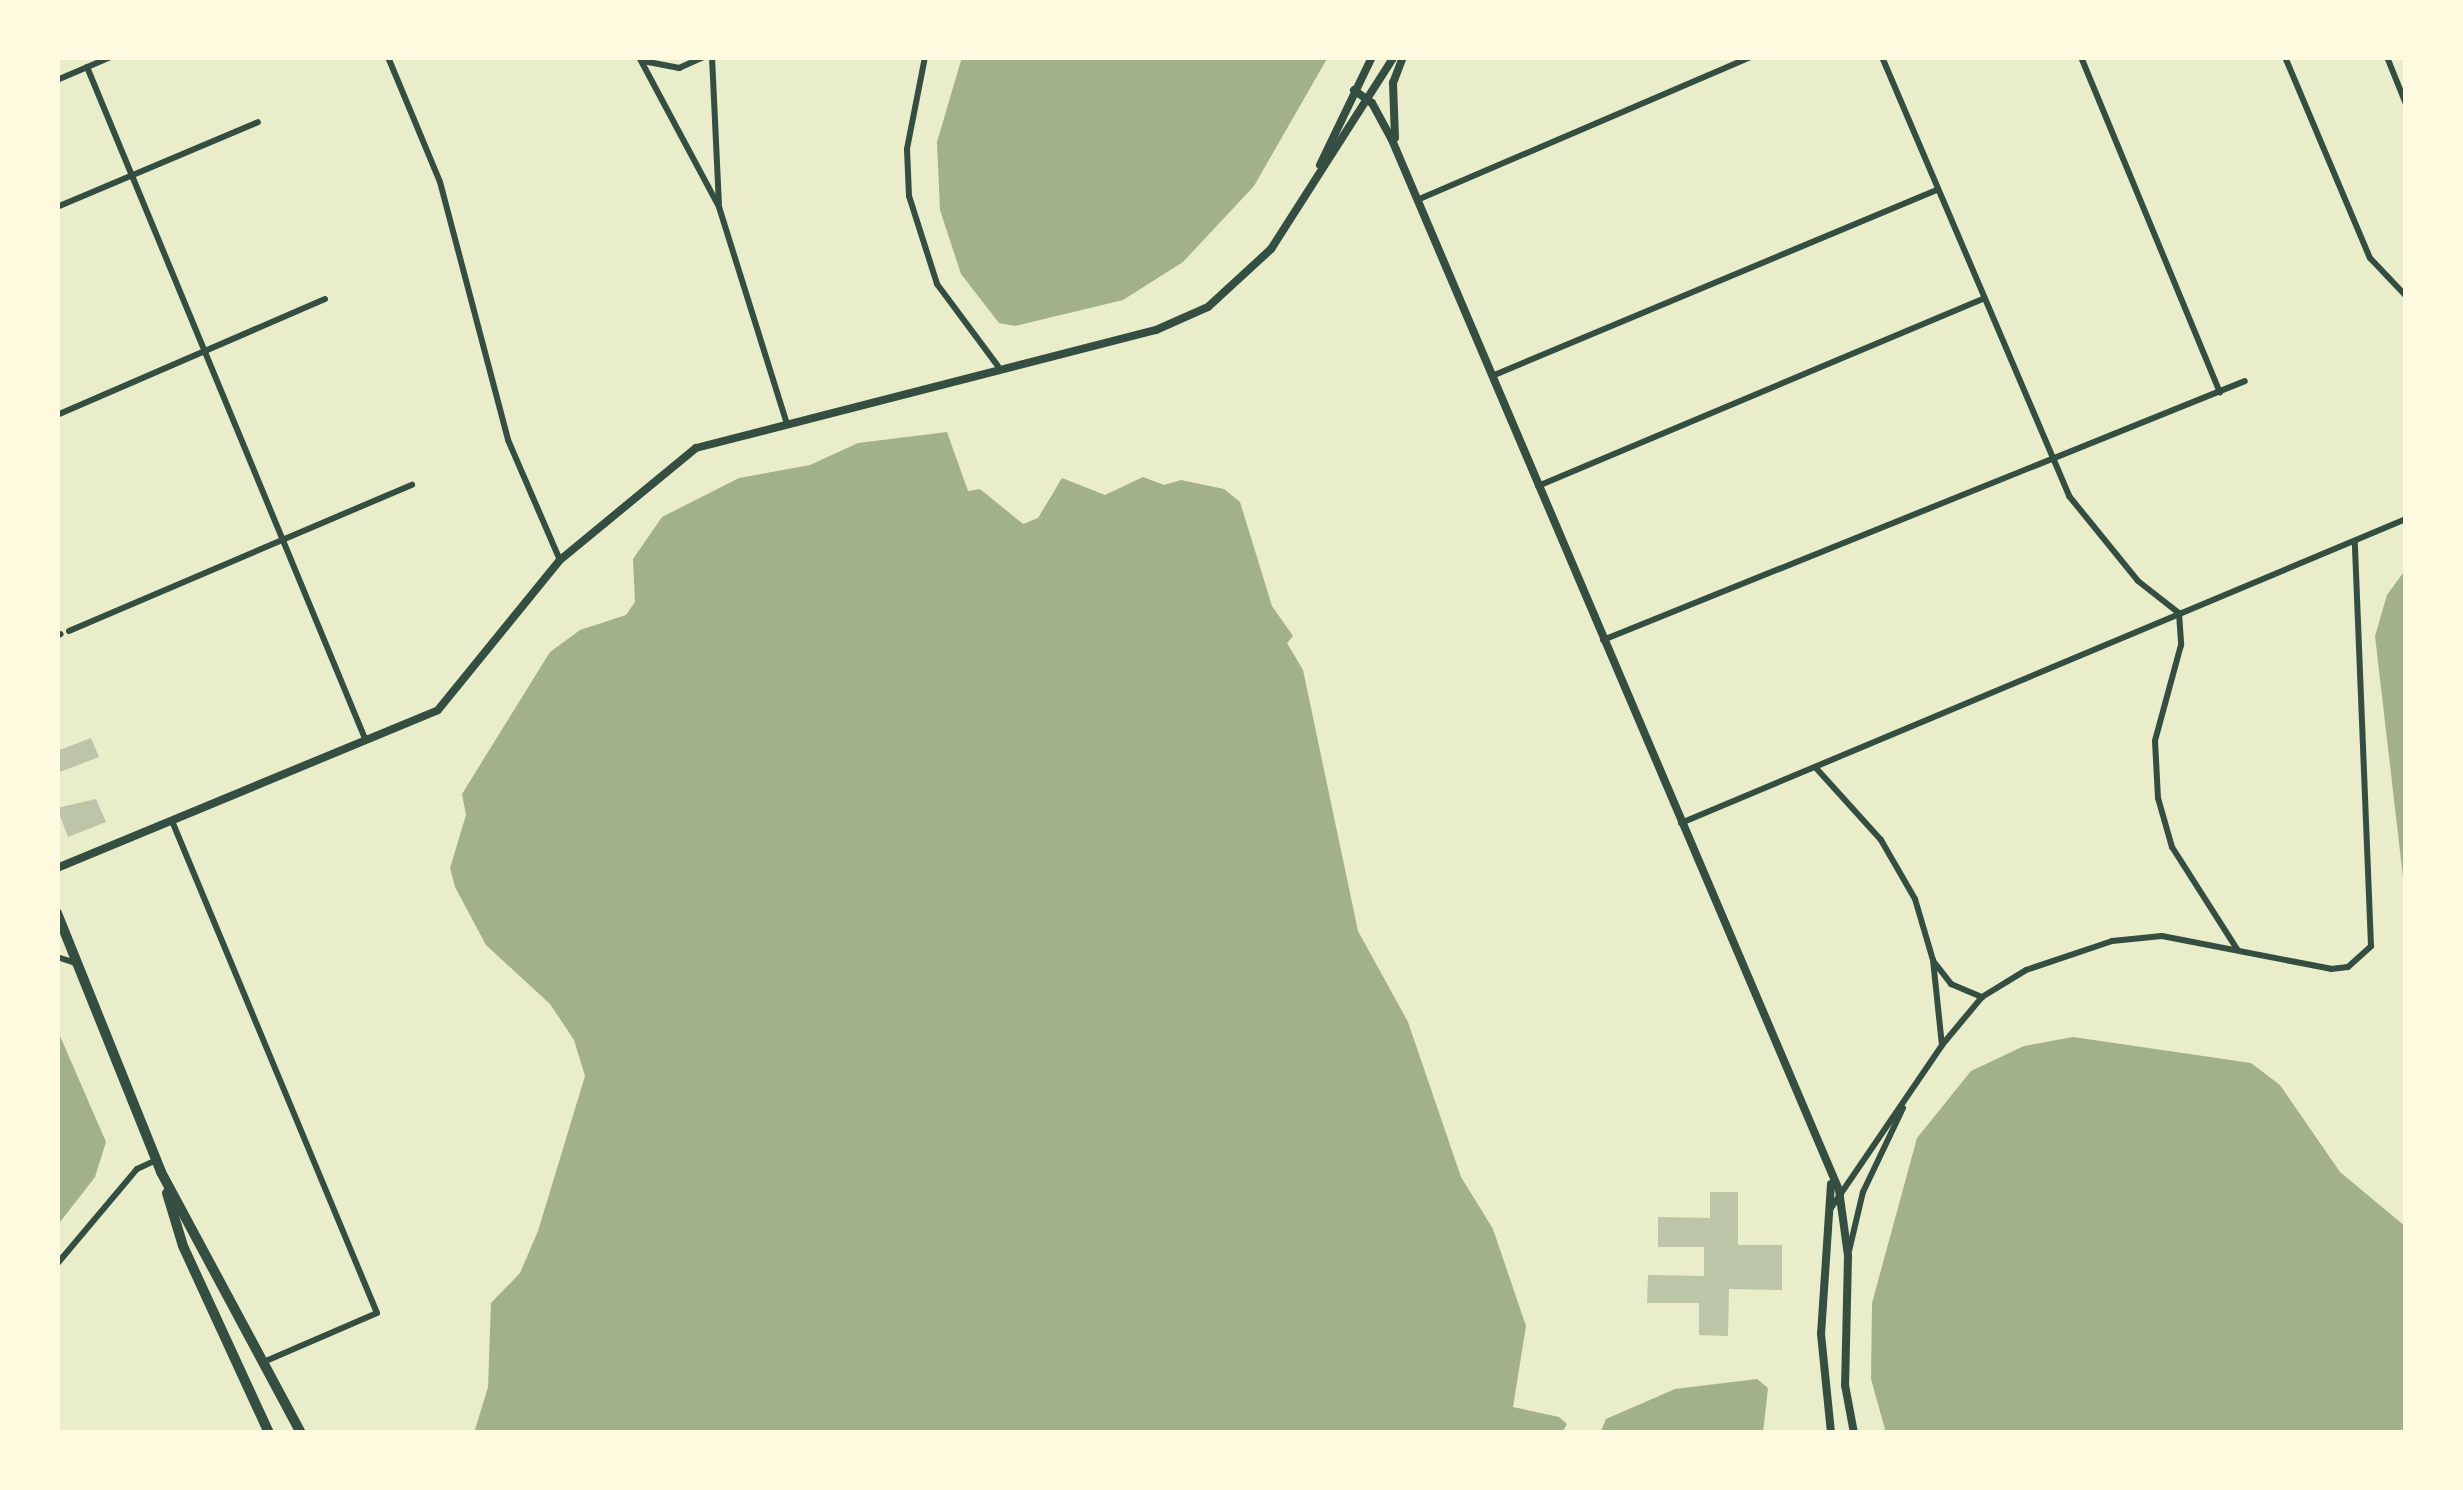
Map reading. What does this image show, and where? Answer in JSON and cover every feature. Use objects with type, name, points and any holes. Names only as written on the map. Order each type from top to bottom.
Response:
[{"type":"highway","points":[[57,913],[159,1166],[183,1246],[269,1433]]},
{"type":"highway","points":[[159,1166],[301,1433]]},
{"type":"street","points":[[57,80],[111,57]]},
{"type":"street","points":[[388,57],[440,182],[508,440],[560,560]]},
{"type":"street","points":[[639,58],[679,68],[708,57],[719,207]]},
{"type":"street","points":[[925,57],[907,149],[909,196],[938,284],[998,366]]},
{"type":"street","points":[[1316,178],[1372,57]]},
{"type":"street","points":[[57,868],[367,740],[449,701],[560,560],[685,455],[718,439],[1156,330],[1208,307],[1263,259],[1399,57]]},
{"type":"street","points":[[1399,57],[1391,118],[1399,157]]},
{"type":"street","points":[[1417,200],[1751,57]]},
{"type":"street","points":[[1882,57],[2053,463],[2098,537],[2179,613],[2181,645],[2155,741],[2158,798],[2172,847],[2237,949]]},
{"type":"street","points":[[2080,57],[2220,392]]},
{"type":"street","points":[[2285,57],[2370,258],[2406,296]]},
{"type":"street","points":[[2387,57],[2406,104]]},
{"type":"street","points":[[639,58],[719,207],[787,424]]},
{"type":"street","points":[[87,67],[367,740]]},
{"type":"street","points":[[1354,90],[1367,100],[1399,157],[1839,1190],[1848,1256]]},
{"type":"street","points":[[57,207],[258,122]]},
{"type":"street","points":[[1492,376],[1937,190]]},
{"type":"street","points":[[1538,486],[1983,298]]},
{"type":"street","points":[[57,415],[325,299]]},
{"type":"street","points":[[1603,640],[1953,495],[2053,463],[2245,381]]},
{"type":"street","points":[[62,634],[412,484]]},
{"type":"street","points":[[1681,823],[2406,519]]},
{"type":"street","points":[[1832,1208],[1839,1190],[1942,1045],[1982,998],[2026,970],[2112,941],[2162,936],[2348,967],[2371,946],[2376,929],[2355,541]]},
{"type":"street","points":[[1816,767],[1881,840],[1915,899],[1934,960],[1942,1045]]},
{"type":"street","points":[[172,821],[377,1313],[264,1362]]},
{"type":"street","points":[[57,957],[76,963]]},
{"type":"street","points":[[1934,960],[1951,984],[1982,998]]},
{"type":"street","points":[[1854,1433],[1845,1385],[1848,1256],[1855,1213],[1906,1099]]},
{"type":"street","points":[[57,1264],[137,1169],[159,1166]]},
{"type":"street","points":[[1830,1178],[1822,1334],[1831,1433]]},
{"type":"shaded area","points":[[962,57],[1328,57],[1254,186],[1183,262],[1123,300],[1015,326],[999,323],[961,274],[940,210],[937,142]]},
{"type":"shaded area","points":[[947,432],[968,491],[980,489],[1023,524],[1038,518],[1062,478],[1105,495],[1143,477],[1164,485],[1181,480],[1224,489],[1240,502],[1272,606],[1293,636],[1287,643],[1303,670],[1358,931],[1408,1022],[1461,1177],[1493,1229],[1526,1326],[1513,1407],[1559,1417],[1567,1424],[1562,1433],[474,1433],[488,1387],[491,1303],[520,1273],[538,1231],[585,1076],[574,1040],[550,1004],[486,945],[455,887],[450,868],[466,815],[462,794],[550,652],[580,630],[626,615],[635,602],[633,559],[662,517],[739,478],[810,465],[858,443]]},
{"type":"shaded area","points":[[2406,569],[2406,903],[2375,636],[2387,595]]},
{"type":"shaded area","points":[[57,1029],[106,1142],[95,1177],[57,1226]]},
{"type":"shaded area","points":[[2073,1037],[2251,1063],[2280,1085],[2340,1172],[2406,1227],[2406,1433],[1886,1433],[1871,1379],[1872,1303],[1917,1138],[1971,1071],[2024,1046]]},
{"type":"shaded area","points":[[1757,1379],[1768,1388],[1763,1433],[1600,1433],[1606,1419],[1675,1389]]},
{"type":"building","points":[[91,738],[99,757],[57,773],[57,751]]},
{"type":"building","points":[[96,799],[106,822],[68,837],[57,808]]},
{"type":"building","points":[[1710,1192],[1738,1192],[1738,1245],[1782,1245],[1782,1290],[1729,1289],[1728,1336],[1699,1335],[1699,1303],[1647,1303],[1648,1275],[1704,1276],[1704,1247],[1658,1247],[1658,1217],[1710,1218]]}]
